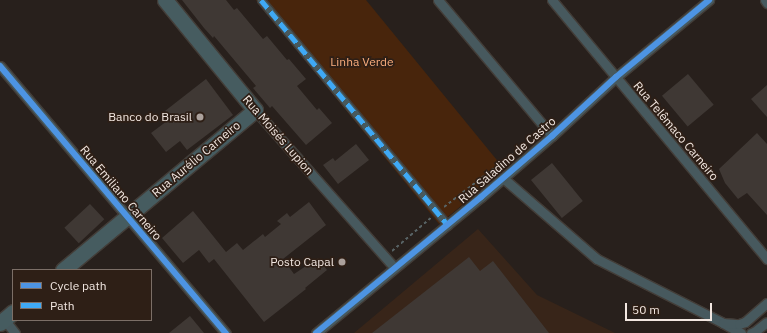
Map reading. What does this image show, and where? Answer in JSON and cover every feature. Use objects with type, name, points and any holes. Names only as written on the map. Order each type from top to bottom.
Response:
[{"type":"main road","name":"Rua Moisés Lupion","points":[[165,0],[255,110]]},
{"type":"main road","name":"Rua Aurélio Carneiro","points":[[64,269],[255,110]]},
{"type":"street","points":[[261,0],[448,225]]},
{"type":"street","points":[[438,0],[552,136]]},
{"type":"street","name":"Rua Telêmaco Carneiro","points":[[552,0],[767,259]]},
{"type":"street","name":"Rua Saladino de Castro","points":[[316,333],[394,267],[448,225],[552,136],[616,77],[709,0]]},
{"type":"street","name":"Rua Emiliano Carneiro","points":[[0,66],[226,333]]},
{"type":"street","name":"Rua Moisés Lupion","points":[[255,110],[394,267]]},
{"type":"street","points":[[503,178],[597,259],[741,333]]},
{"type":"street","points":[[723,323],[739,324],[745,322],[767,303]]},
{"type":"street","points":[[6,318],[16,333]]},
{"type":"street","points":[[751,333],[767,322]]},
{"type":"path","points":[[386,257],[438,212],[523,146]]},
{"type":"shaded area","points":[[478,229],[537,295],[615,333],[354,333]]},
{"type":"green space","name":"Linha Verde","points":[[256,0],[366,0],[505,170],[439,224]]},
{"type":"building","points":[[182,0],[226,0],[234,10],[237,8],[263,39],[267,36],[287,60],[289,59],[306,79],[297,86],[317,110],[319,108],[332,123],[306,145],[272,106],[270,108],[253,88],[256,86],[214,36],[213,38],[204,28]]},
{"type":"building","points":[[688,74],[714,105],[688,126],[662,96]]},
{"type":"building","name":"Banco do Brasil","points":[[206,79],[233,115],[187,150],[180,141],[166,152],[151,133],[171,118],[165,111]]},
{"type":"building","points":[[767,85],[767,117],[751,99]]},
{"type":"building","points":[[757,133],[767,144],[767,215],[747,193],[738,199],[725,183],[719,169]]},
{"type":"building","points":[[356,144],[369,160],[338,184],[323,165],[333,158],[335,161]]},
{"type":"building","points":[[552,163],[583,201],[562,218],[531,180]]},
{"type":"building","points":[[309,202],[326,225],[283,259],[294,274],[318,258],[327,270],[305,288],[306,289],[264,322],[214,259],[209,263],[199,250],[183,263],[162,238],[193,211],[226,252],[237,243],[243,250],[263,234],[265,237],[281,224],[277,221],[287,213],[290,217]]},
{"type":"building","points":[[90,204],[104,219],[79,243],[64,228]]},
{"type":"building","points":[[469,257],[480,271],[493,261],[549,333],[372,333]]},
{"type":"building","points":[[190,316],[204,333],[169,333]]},
{"type":"marked path","points":[[261,0],[448,225]]},
{"type":"cycle path","points":[[316,333],[481,197],[552,136],[616,77],[709,0]]},
{"type":"cycle path","points":[[0,66],[226,333]]},
{"type":"place","name":"Banco do Brasil","points":[[200,117]]},
{"type":"place","name":"Posto Capal","points":[[342,262]]}]
